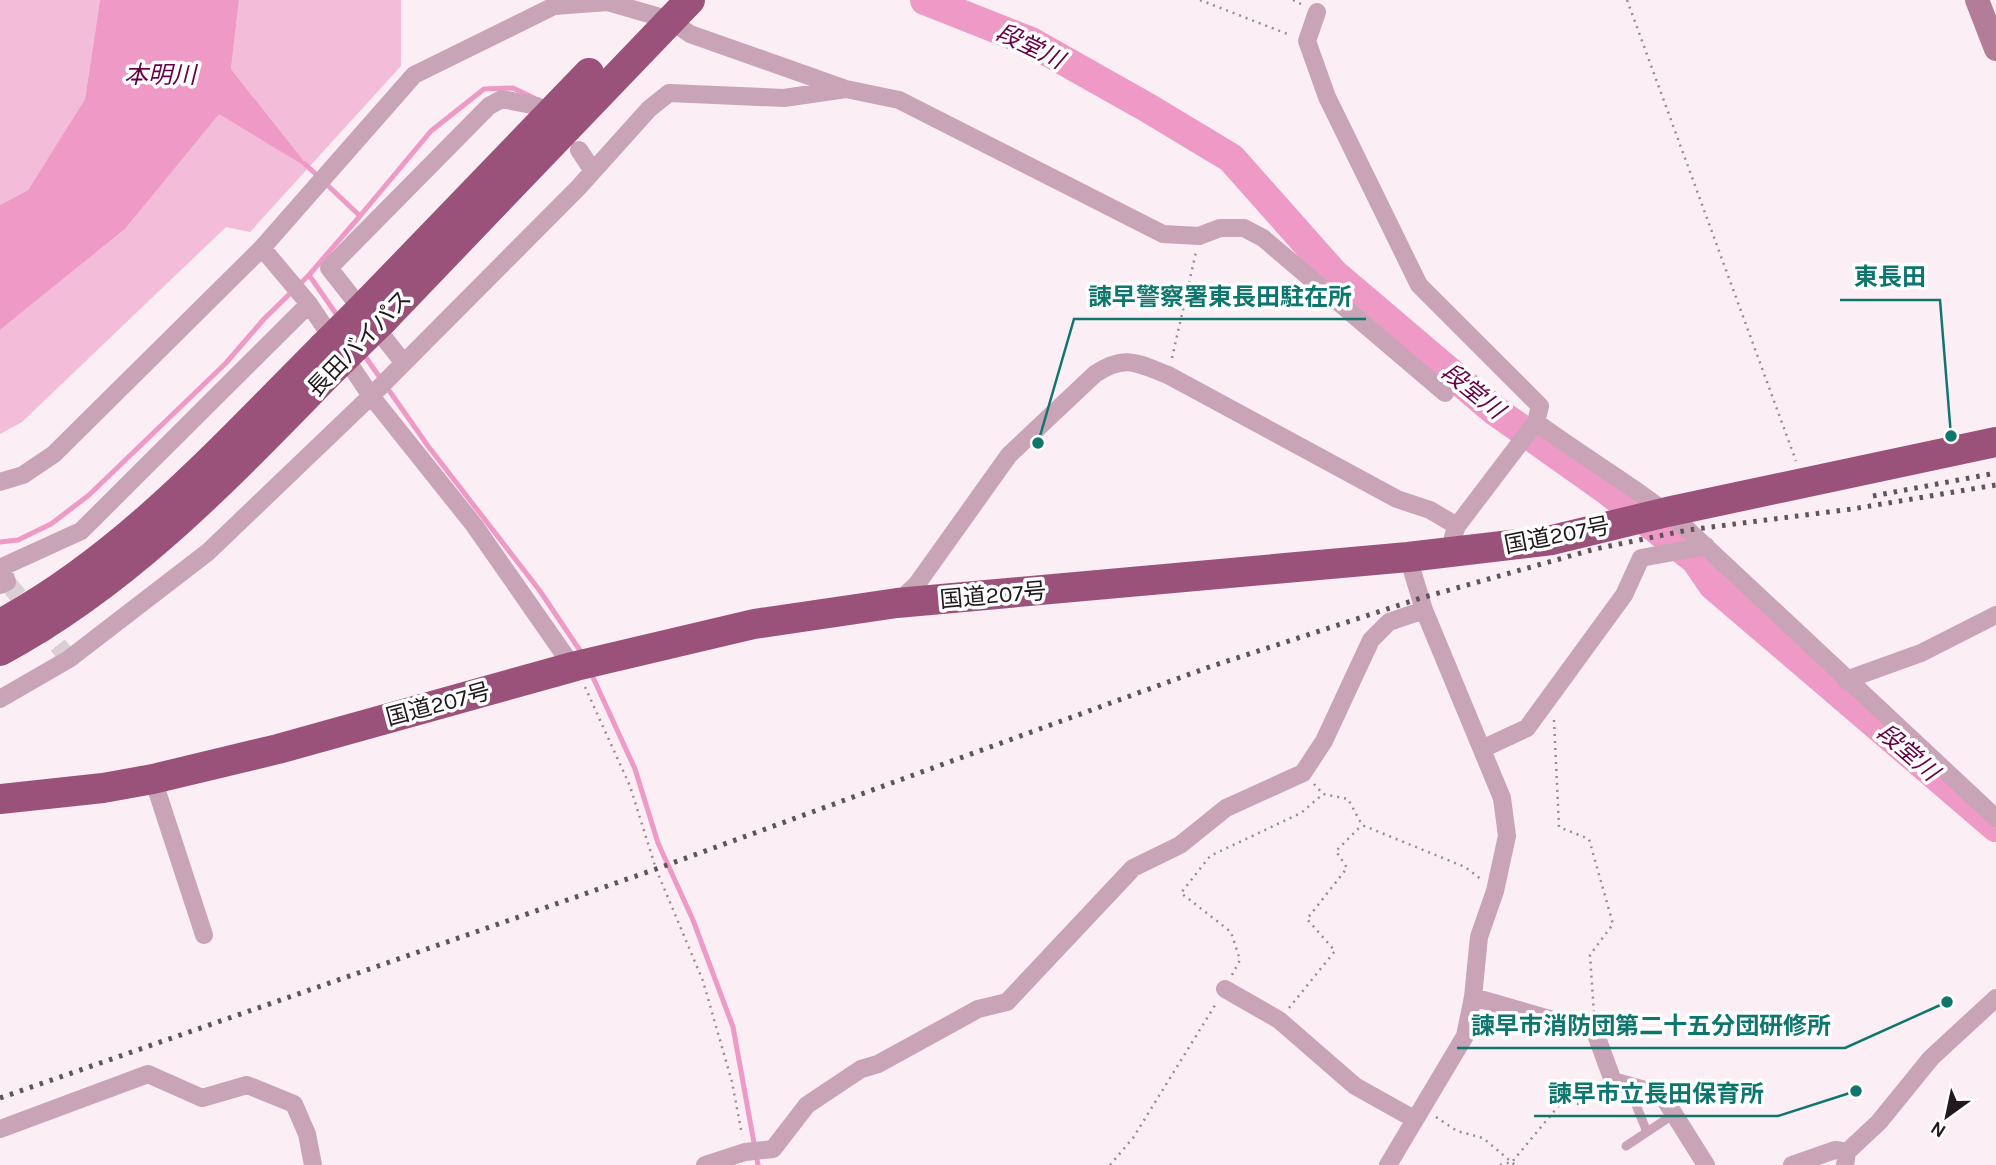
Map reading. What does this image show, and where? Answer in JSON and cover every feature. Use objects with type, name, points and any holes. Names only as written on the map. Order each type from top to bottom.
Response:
[{"type":"highway","name":"長田バイパス","points":[[0,624],[27,610],[121,542],[329,357],[672,7]]},
{"type":"highway","name":"長田バイパス","points":[[0,651],[27,637],[132,565],[232,472],[329,357]]},
{"type":"highway","name":"国道207号","points":[[0,799],[103,788],[153,779],[278,748],[582,665],[754,624],[897,603],[1408,557],[1452,540],[1552,540],[1663,512],[1996,442]]},
{"type":"main road","points":[[1978,0],[1996,50]]},
{"type":"street","points":[[0,482],[23,475],[54,454],[262,248],[414,75],[554,6],[608,2],[672,7],[690,34],[846,89],[899,100],[1163,234],[1199,236],[1220,228],[1244,228],[1263,238],[1446,393]]},
{"type":"street","points":[[897,603],[917,584],[1009,455],[1095,374],[1110,364],[1128,360],[1168,375],[1397,499],[1430,510],[1452,540],[1522,444],[1536,422],[1540,406],[1419,285],[1343,132],[1307,41],[1317,12]]},
{"type":"street","points":[[0,699],[69,659],[208,552],[374,393],[593,171],[649,109],[669,93],[784,98],[846,89]]},
{"type":"street","points":[[397,368],[329,268],[489,106],[502,99],[537,106]]},
{"type":"street","points":[[579,150],[593,171]]},
{"type":"street","points":[[262,248],[306,301],[582,665]]},
{"type":"street","points":[[1,574],[81,531],[306,301]]},
{"type":"street","points":[[1536,422],[1663,512],[1705,546],[1996,818]]},
{"type":"street","points":[[1482,749],[1527,728],[1624,595],[1641,558],[1705,546]]},
{"type":"street","points":[[1388,1165],[1465,1036],[1473,997],[1479,937],[1495,891],[1507,836],[1502,798],[1424,610],[1408,557]]},
{"type":"street","points":[[705,1165],[773,1149],[807,1105],[861,1069],[878,1063],[978,1009],[1007,1002],[1133,868],[1181,845],[1226,808],[1303,772],[1324,741],[1371,640],[1389,622],[1424,610]]},
{"type":"street","points":[[1846,680],[1921,653],[1996,615]]},
{"type":"street","points":[[153,779],[204,935]]},
{"type":"street","points":[[1225,989],[1279,1020],[1355,1086],[1418,1113]]},
{"type":"street","points":[[1473,997],[1595,1032],[1612,1081],[1662,1095],[1706,1165]]},
{"type":"street","points":[[1792,1165],[1835,1150],[1846,1159],[1931,1058],[1996,998]]},
{"type":"street","points":[[0,1129],[148,1074],[202,1098],[247,1085],[294,1104],[307,1134],[313,1165]]},
{"type":"lane","points":[[1628,1085],[1647,1132]]},
{"type":"lane","points":[[1626,1146],[1674,1114]]},
{"type":"path","points":[[1200,0],[1307,41]]},
{"type":"path","points":[[1627,0],[1804,484]]},
{"type":"path","points":[[1168,375],[1199,236]]},
{"type":"path","points":[[582,665],[630,786],[656,869],[703,981],[732,1082],[745,1156]]},
{"type":"path","points":[[1556,688],[1554,735],[1559,827],[1589,839],[1613,924],[1590,955],[1595,1032]]},
{"type":"path","points":[[1110,1165],[1133,1138],[1240,960],[1231,932],[1181,894],[1210,856],[1301,813],[1323,794],[1348,799],[1362,825],[1465,867],[1495,891]]},
{"type":"path","points":[[1279,1020],[1335,951],[1307,919],[1347,869],[1336,851],[1362,825]]},
{"type":"path","points":[[1500,1165],[1514,1164],[1561,1103],[1581,1104],[1611,1077]]},
{"type":"path","points":[[1418,1113],[1457,1131],[1483,1138],[1514,1164]]},
{"type":"shaded area","points":[[0,0],[100,0],[85,99],[28,190],[0,205]]},
{"type":"shaded area","points":[[239,0],[401,0],[401,66],[250,232],[226,227],[22,422],[0,434],[0,330],[125,229],[219,113],[308,167],[231,69]]},
{"type":"water","name":"本明川","points":[[100,0],[239,0],[231,69],[310,169],[219,114],[125,229],[0,330],[0,205],[28,190],[85,99]]},
{"type":"waterway","name":"段堂川","points":[[925,0],[1031,42],[1231,158],[1334,274],[1494,410],[1607,490],[1696,560],[1713,585],[1996,827]]},
{"type":"waterway","points":[[360,216],[431,131],[484,89],[513,88],[534,98]]},
{"type":"waterway","points":[[305,164],[360,216],[309,275]]},
{"type":"waterway","points":[[0,542],[18,540],[51,524],[89,495],[226,363],[264,319],[309,275],[339,318]]},
{"type":"waterway","points":[[362,352],[428,446],[540,591],[583,655]]},
{"type":"waterway","points":[[591,673],[635,769],[658,843],[693,920],[733,1027],[758,1165]]},
{"type":"tunnel","points":[[7,582],[69,659]]},
{"type":"railway","points":[[1873,496],[1996,473]]},
{"type":"railway","points":[[0,1098],[656,869],[1212,666],[1421,598],[1595,549],[1688,530],[1852,509],[1996,485]]},
{"type":"place","name":"東長田","points":[[1951,436]]},
{"type":"place","name":"諫早警察署東長田駐在所","points":[[1038,443]]},
{"type":"place","name":"諫早市消防団第二十五分団研修所","points":[[1947,1002]]},
{"type":"place","name":"諫早市立長田保育所","points":[[1856,1091]]}]
